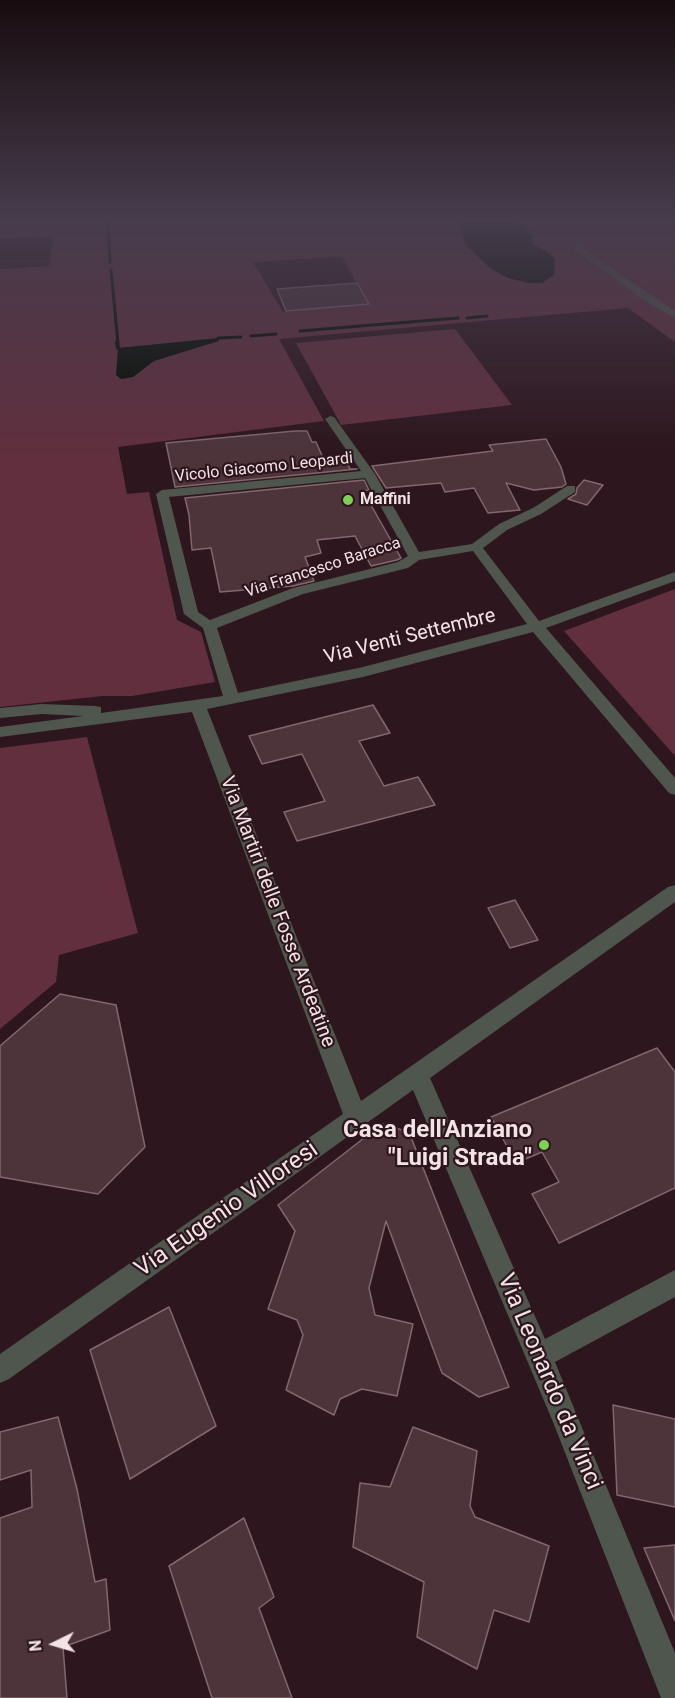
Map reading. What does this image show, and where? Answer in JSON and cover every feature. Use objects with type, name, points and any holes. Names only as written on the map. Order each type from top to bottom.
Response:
[{"type":"street","points":[[652,300],[675,315]]},
{"type":"street","points":[[330,419],[369,474],[415,557]]},
{"type":"street","name":"Vicolo Giacomo Leopardi","points":[[209,626],[191,614],[162,494],[369,474]]},
{"type":"street","points":[[571,489],[537,511],[503,527],[476,547],[521,608],[675,789]]},
{"type":"street","name":"Via Francesco Baracca","points":[[209,626],[298,591],[403,565],[415,557],[476,547]]},
{"type":"street","name":"Via Venti Settembre","points":[[0,732],[198,705],[363,672],[538,626],[675,576]]},
{"type":"street","points":[[209,626],[232,699]]},
{"type":"street","name":"Via Martiri delle Fosse Ardeatine","points":[[198,705],[356,1118]]},
{"type":"street","name":"Via Venti Settembre","points":[[0,713],[42,709],[148,713]]},
{"type":"street","name":"Via Eugenio Villoresi","points":[[0,1370],[675,892]]},
{"type":"street","name":"Via Leonardo da Vinci","points":[[417,1074],[539,1356],[675,1693]]},
{"type":"street","points":[[539,1356],[675,1283]]},
{"type":"shaded area","points":[[0,300],[276,300],[283,312],[368,304],[366,300],[675,300],[675,342],[628,308],[279,339],[324,421],[118,447],[127,494],[149,492],[177,620],[201,632],[215,682],[132,696],[103,696],[0,707]]},
{"type":"shaded area","points":[[455,329],[512,405],[341,425],[296,343]]},
{"type":"shaded area","points":[[218,338],[219,341],[154,361],[133,377],[121,379],[116,375],[118,348]]},
{"type":"shaded area","points":[[675,589],[675,756],[564,631]]},
{"type":"shaded area","points":[[87,737],[138,933],[59,955],[56,982],[0,1029],[0,748]]},
{"type":"building","points":[[282,300],[367,300],[369,304],[286,311]]},
{"type":"building","points":[[307,431],[312,442],[316,442],[323,458],[344,456],[350,469],[357,469],[175,487],[166,443]]},
{"type":"building","points":[[546,439],[561,467],[566,484],[562,487],[534,490],[506,483],[520,510],[488,513],[474,488],[445,492],[441,483],[386,488],[372,466],[493,451],[489,445]]},
{"type":"building","points":[[364,480],[369,490],[363,491],[401,558],[397,560],[371,566],[355,536],[317,540],[321,553],[305,557],[314,581],[293,586],[220,592],[211,548],[192,550],[185,498]]},
{"type":"building","points":[[584,480],[603,485],[587,505],[568,499],[576,494],[577,488]]},
{"type":"building","points":[[373,705],[390,733],[359,741],[384,786],[418,777],[435,805],[297,841],[284,812],[325,801],[302,754],[262,764],[249,736]]},
{"type":"building","points":[[515,900],[538,940],[510,948],[488,908]]},
{"type":"building","points":[[60,994],[116,1005],[145,1147],[98,1194],[0,1177],[0,1046]]},
{"type":"building","name":"Casa dell'Anziano \"Luigi Strada\"","points":[[657,1048],[675,1072],[675,1188],[559,1243],[532,1194],[559,1182],[542,1152],[516,1163],[491,1117]]},
{"type":"building","points":[[382,1124],[409,1132],[509,1387],[479,1397],[442,1373],[386,1221],[369,1288],[375,1315],[413,1324],[397,1396],[362,1389],[340,1399],[334,1415],[286,1390],[303,1335],[297,1320],[268,1309],[295,1231],[278,1205]]},
{"type":"building","points":[[169,1307],[216,1426],[130,1479],[90,1350]]},
{"type":"building","points":[[613,1405],[675,1419],[675,1507],[617,1495]]},
{"type":"building","points":[[58,1417],[77,1489],[95,1582],[106,1579],[110,1630],[63,1647],[67,1698],[0,1698],[0,1518],[32,1507],[31,1470],[0,1480],[0,1432]]},
{"type":"building","points":[[413,1427],[477,1451],[470,1506],[475,1517],[549,1546],[529,1622],[494,1610],[477,1669],[417,1637],[424,1582],[353,1547],[360,1483],[390,1487]]},
{"type":"building","points":[[244,1518],[274,1597],[259,1608],[292,1698],[212,1698],[169,1566]]},
{"type":"building","points":[[675,1545],[675,1621],[644,1548]]},
{"type":"waterway","points":[[114,300],[118,343]]},
{"type":"waterway","points":[[467,318],[487,316]]},
{"type":"waterway","points":[[300,331],[458,318]]},
{"type":"waterway","points":[[251,336],[276,334]]},
{"type":"waterway","points":[[218,338],[241,337]]},
{"type":"waterway","points":[[117,342],[118,348]]},
{"type":"place","name":"Maffini","points":[[348,500]]},
{"type":"place","name":"Casa dell'Anziano \"Luigi Strada\"","points":[[544,1145]]}]
